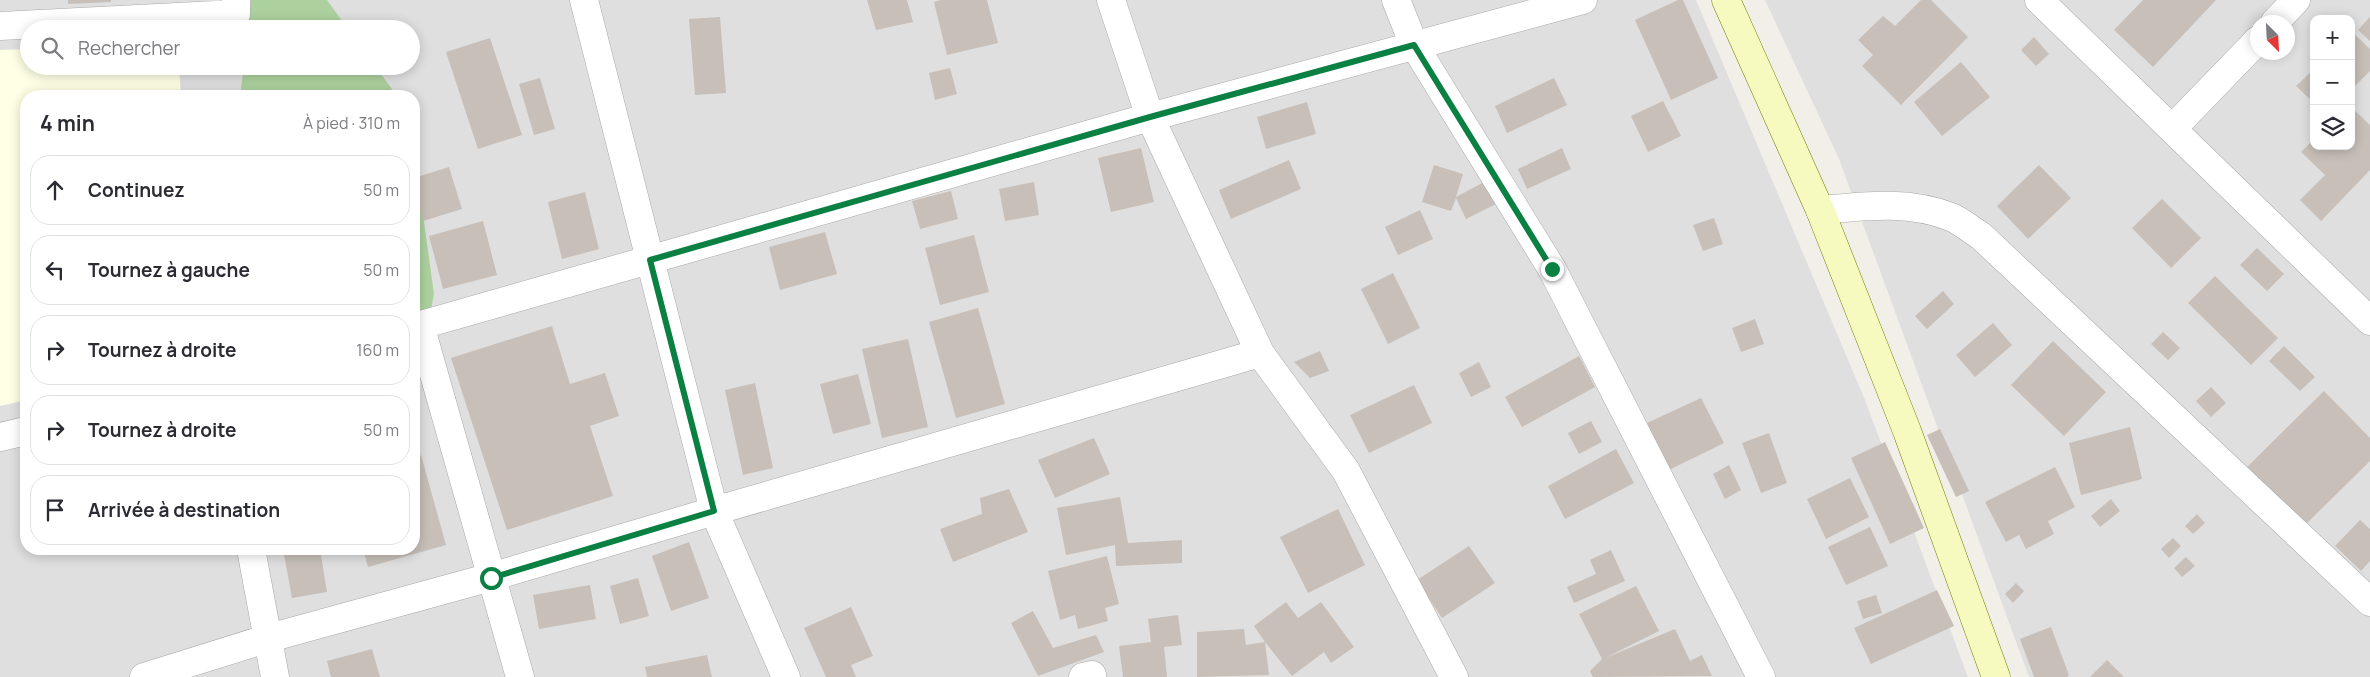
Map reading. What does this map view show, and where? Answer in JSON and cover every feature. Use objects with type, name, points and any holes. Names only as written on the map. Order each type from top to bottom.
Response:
[{"type":"street","points":[[118,20],[236,14],[236,0]]},
{"type":"street","points":[[584,0],[714,511],[790,673]]},
{"type":"street","points":[[1112,0],[1150,117],[1260,353],[1346,472],[1454,677]]},
{"type":"street","points":[[1396,0],[1414,45],[1552,269],[1761,677]]},
{"type":"street","points":[[420,325],[1150,117],[1583,0]]},
{"type":"street","points":[[1726,0],[1820,210],[1907,431],[1996,677]]},
{"type":"street","points":[[2039,0],[2370,321]]},
{"type":"street","points":[[2282,15],[2296,0]]},
{"type":"street","points":[[0,26],[20,25]]},
{"type":"street","points":[[2173,128],[2250,48]]},
{"type":"street","points":[[1820,210],[1866,206],[1916,206],[1952,217],[1981,236],[2370,602]]},
{"type":"street","points":[[420,336],[520,677]]},
{"type":"street","points":[[144,677],[269,638],[491,578],[714,511],[1260,353]]},
{"type":"street","points":[[0,437],[20,432]]},
{"type":"street","points":[[252,555],[275,677]]},
{"type":"shaded area","points":[[0,0],[1696,0],[1865,400],[1968,677],[0,677]]},
{"type":"shaded area","points":[[1765,0],[2370,0],[2370,677],[2029,677],[1839,159]]},
{"type":"shaded area","points":[[20,49],[20,75],[180,75],[181,90],[20,90],[20,401],[0,406],[0,50]]},
{"type":"green space","points":[[251,0],[327,0],[341,20],[249,20]]},
{"type":"green space","points":[[243,75],[382,75],[393,90],[241,90]]},
{"type":"green space","points":[[420,193],[434,294],[425,343],[420,344]]},
{"type":"building","points":[[68,0],[111,0],[111,2],[68,4]]},
{"type":"building","points":[[867,0],[907,0],[913,22],[876,30]]},
{"type":"building","points":[[941,0],[987,0],[998,43],[947,55],[934,2]]},
{"type":"building","points":[[1678,0],[1683,0],[1718,78],[1671,100],[1635,20]]},
{"type":"building","points":[[1921,0],[1931,0],[1968,37],[1901,105],[1862,66],[1873,55],[1858,40],[1883,16],[1895,26]]},
{"type":"building","points":[[2143,0],[2216,0],[2153,67],[2114,30]]},
{"type":"building","points":[[720,17],[726,93],[695,95],[689,19]]},
{"type":"building","points":[[2370,17],[2370,41],[2358,30]]},
{"type":"building","points":[[2355,35],[2370,49],[2370,71],[2355,86]]},
{"type":"building","points":[[2034,37],[2049,54],[2036,66],[2021,50]]},
{"type":"building","points":[[490,38],[522,135],[478,149],[446,52]]},
{"type":"building","points":[[1961,62],[1990,97],[1942,136],[1914,102]]},
{"type":"building","points":[[950,68],[957,94],[935,100],[929,73]]},
{"type":"building","points":[[2310,73],[2310,99],[2296,86]]},
{"type":"building","points":[[540,78],[555,129],[534,135],[519,84]]},
{"type":"building","points":[[1554,78],[1567,105],[1507,133],[1495,106]]},
{"type":"building","points":[[1663,101],[1681,136],[1648,152],[1631,116]]},
{"type":"building","points":[[1307,102],[1316,134],[1266,149],[1257,117]]},
{"type":"building","points":[[2355,111],[2370,125],[2370,170],[2321,221],[2300,200],[2325,175],[2301,152],[2310,143],[2310,150],[2355,150]]},
{"type":"building","points":[[1141,148],[1154,202],[1111,212],[1098,158]]},
{"type":"building","points":[[1562,148],[1571,169],[1527,189],[1518,169]]},
{"type":"building","points":[[1289,160],[1301,189],[1231,219],[1219,190]]},
{"type":"building","points":[[1434,165],[1463,174],[1456,197],[1486,181],[1498,203],[1466,219],[1456,198],[1451,211],[1422,202]]},
{"type":"building","points":[[2039,165],[2071,198],[2028,239],[1997,206]]},
{"type":"building","points":[[449,167],[462,209],[423,221],[420,211],[420,176]]},
{"type":"building","points":[[1034,182],[1039,215],[1005,221],[999,189]]},
{"type":"building","points":[[951,191],[958,219],[920,229],[912,201]]},
{"type":"building","points":[[585,192],[599,249],[562,259],[548,202]]},
{"type":"building","points":[[2162,199],[2201,238],[2171,268],[2132,228]]},
{"type":"building","points":[[1420,210],[1433,239],[1398,255],[1385,227]]},
{"type":"building","points":[[1714,218],[1723,244],[1703,251],[1693,225]]},
{"type":"building","points":[[483,221],[497,275],[443,289],[429,236]]},
{"type":"building","points":[[825,232],[837,274],[780,290],[769,247]]},
{"type":"building","points":[[974,235],[989,292],[940,305],[925,248]]},
{"type":"building","points":[[2257,248],[2284,274],[2267,291],[2240,265]]},
{"type":"building","points":[[1393,273],[1420,328],[1388,344],[1361,289]]},
{"type":"building","points":[[2215,276],[2278,338],[2251,365],[2188,303]]},
{"type":"building","points":[[1943,291],[1954,304],[1927,329],[1915,316]]},
{"type":"building","points":[[978,308],[1005,404],[956,418],[929,322]]},
{"type":"building","points":[[1755,319],[1764,344],[1741,352],[1732,328]]},
{"type":"building","points":[[1993,323],[2012,345],[1975,377],[1956,355]]},
{"type":"building","points":[[552,326],[570,384],[605,373],[619,416],[590,426],[613,496],[507,530],[451,358]]},
{"type":"building","points":[[2163,332],[2180,348],[2168,360],[2151,344]]},
{"type":"building","points":[[908,339],[928,427],[882,438],[862,349]]},
{"type":"building","points":[[2053,341],[2106,392],[2064,436],[2011,385]]},
{"type":"building","points":[[2284,346],[2315,377],[2300,391],[2269,361]]},
{"type":"building","points":[[1320,351],[1329,371],[1310,378],[1294,362]]},
{"type":"building","points":[[1579,356],[1595,387],[1522,427],[1505,397]]},
{"type":"building","points":[[1479,362],[1491,387],[1471,397],[1459,373]]},
{"type":"building","points":[[858,374],[871,424],[833,434],[820,384]]},
{"type":"building","points":[[755,383],[773,468],[743,475],[725,390]]},
{"type":"building","points":[[1414,385],[1432,423],[1369,453],[1350,415]]},
{"type":"building","points":[[2211,387],[2226,403],[2211,417],[2196,401]]},
{"type":"building","points":[[2324,391],[2370,438],[2370,461],[2304,526],[2246,468]]},
{"type":"building","points":[[1701,398],[1724,443],[1669,470],[1647,423]]},
{"type":"building","points":[[1591,421],[1602,442],[1579,454],[1568,433]]},
{"type":"building","points":[[2130,427],[2142,479],[2081,495],[2069,443]]},
{"type":"building","points":[[1940,429],[1969,491],[1956,497],[1927,435]]},
{"type":"building","points":[[1769,433],[1787,483],[1761,493],[1742,443]]},
{"type":"building","points":[[1094,438],[1110,474],[1055,498],[1038,460]]},
{"type":"building","points":[[1885,442],[1924,528],[1890,544],[1851,458]]},
{"type":"building","points":[[1616,449],[1634,483],[1565,519],[1548,486]]},
{"type":"building","points":[[420,455],[446,545],[420,552]]},
{"type":"building","points":[[1729,465],[1741,490],[1725,499],[1713,474]]},
{"type":"building","points":[[2055,467],[2075,507],[2048,521],[2054,534],[2026,549],[2019,535],[2006,542],[1985,502]]},
{"type":"building","points":[[1850,478],[1869,517],[1826,539],[1807,499]]},
{"type":"building","points":[[1009,489],[1028,532],[953,562],[940,529],[982,514],[980,498]]},
{"type":"building","points":[[1120,497],[1128,543],[1182,540],[1182,563],[1116,566],[1115,545],[1066,555],[1057,508]]},
{"type":"building","points":[[2111,499],[2120,511],[2100,527],[2091,516]]},
{"type":"building","points":[[1338,509],[1365,565],[1308,593],[1280,537]]},
{"type":"building","points":[[2197,514],[2205,523],[2193,534],[2185,526]]},
{"type":"building","points":[[2360,520],[2370,529],[2370,561],[2361,571],[2335,546]]},
{"type":"building","points":[[1870,527],[1888,566],[1846,585],[1828,547]]},
{"type":"building","points":[[2173,538],[2181,546],[2169,558],[2161,549]]},
{"type":"building","points":[[689,542],[709,598],[671,611],[652,556]]},
{"type":"building","points":[[1469,546],[1495,583],[1442,618],[1417,580]]},
{"type":"building","points":[[1611,550],[1625,581],[1574,603],[1567,587],[1596,574],[1590,560]]},
{"type":"building","points":[[284,555],[321,555],[327,592],[292,598]]},
{"type":"building","points":[[365,555],[411,555],[368,567]]},
{"type":"building","points":[[1107,556],[1119,604],[1105,608],[1108,621],[1078,629],[1075,615],[1060,620],[1048,571]]},
{"type":"building","points":[[2186,557],[2195,566],[2182,577],[2174,568]]},
{"type":"building","points":[[638,578],[649,616],[620,624],[610,586]]},
{"type":"building","points":[[2016,583],[2024,591],[2013,603],[2005,594]]},
{"type":"building","points":[[590,585],[596,619],[539,629],[533,595]]},
{"type":"building","points":[[1636,586],[1659,631],[1605,658],[1675,629],[1690,661],[1702,655],[1712,676],[1593,677],[1590,671],[1602,659],[1579,614]]},
{"type":"building","points":[[1937,590],[1954,626],[1871,664],[1854,628]]},
{"type":"building","points":[[1876,595],[1882,613],[1863,619],[1857,601]]},
{"type":"building","points":[[1286,602],[1298,618],[1321,602],[1354,647],[1331,663],[1324,652],[1292,676],[1254,626]]},
{"type":"building","points":[[851,607],[873,656],[851,665],[856,677],[826,677],[804,628]]},
{"type":"building","points":[[1033,611],[1053,648],[1096,635],[1104,652],[1038,676],[1011,623]]},
{"type":"building","points":[[1178,615],[1182,645],[1164,647],[1167,677],[1123,677],[1119,646],[1151,642],[1148,619]]},
{"type":"building","points":[[2051,627],[2069,675],[2067,677],[2034,677],[2020,639]]},
{"type":"building","points":[[1244,629],[1246,645],[1265,642],[1269,675],[1197,677],[1197,632]]},
{"type":"building","points":[[372,649],[380,677],[331,677],[327,661]]},
{"type":"building","points":[[707,655],[712,677],[647,677],[645,667]]},
{"type":"building","points":[[2107,660],[2124,677],[2090,677]]},
{"type":"route","points":[[491,578],[714,511],[650,260],[1150,117],[1414,45],[1552,269]]}]
